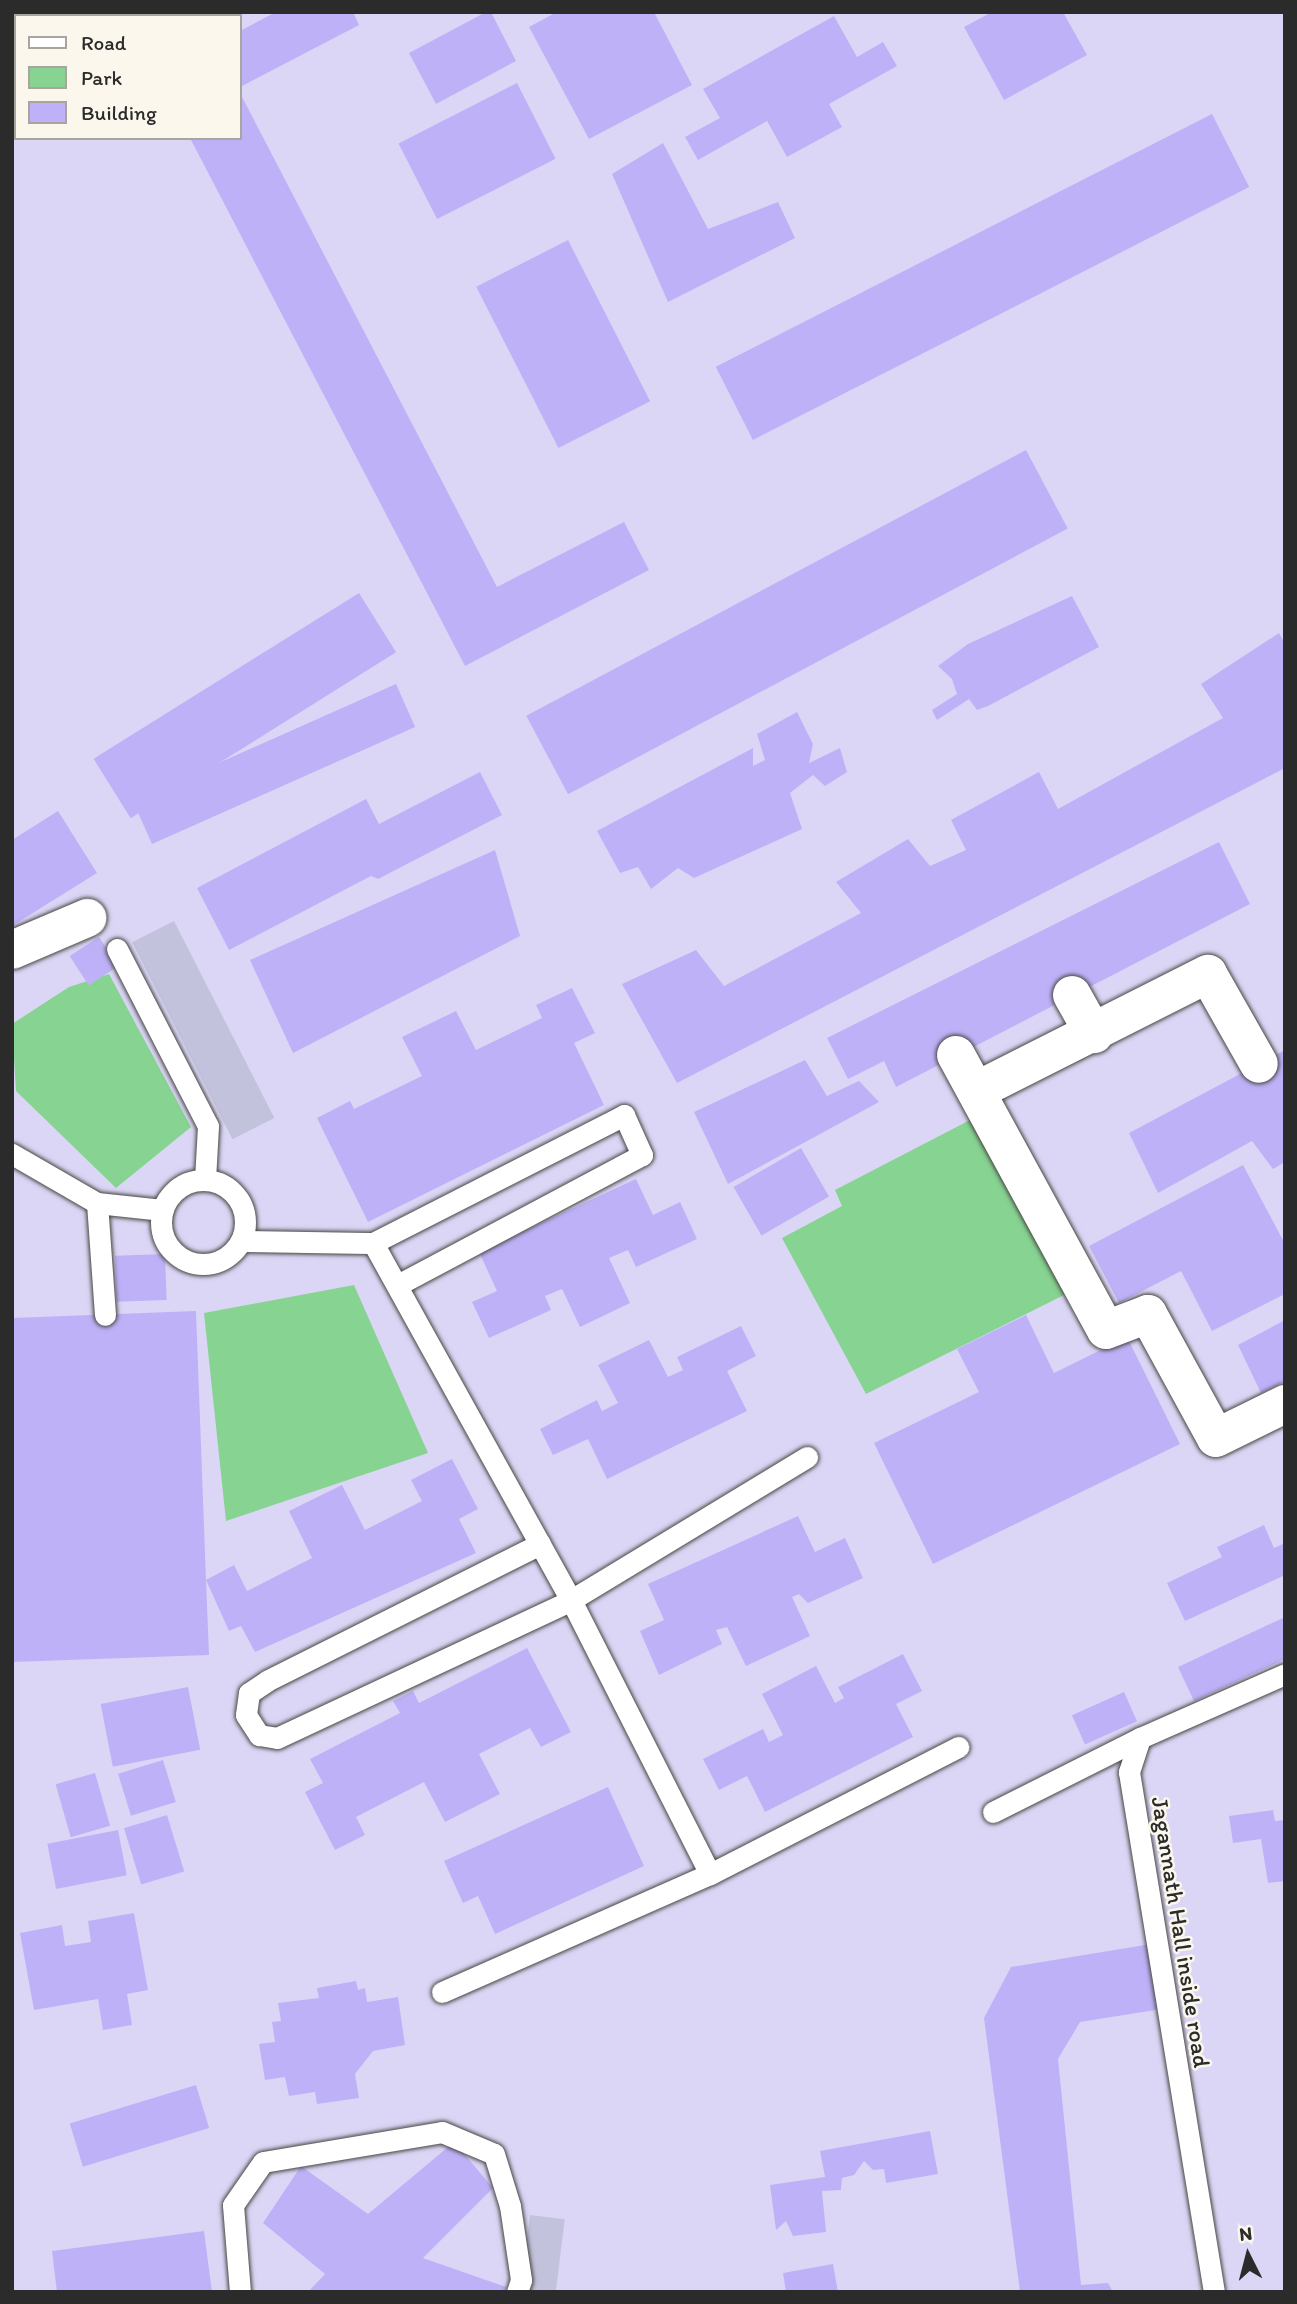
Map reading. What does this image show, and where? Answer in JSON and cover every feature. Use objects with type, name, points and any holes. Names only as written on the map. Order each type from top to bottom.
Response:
[{"type":"street","points":[[12,950],[88,918]]},
{"type":"street","points":[[976,1091],[1094,1034],[1208,974],[1259,1064]]},
{"type":"street","points":[[1072,995],[1094,1034]]},
{"type":"street","points":[[956,1055],[1106,1330],[1148,1314],[1216,1438],[1285,1404]]},
{"type":"lane","points":[[117,948],[208,1126],[205,1180]]},
{"type":"lane","points":[[241,1241],[373,1242],[624,1115],[642,1155],[397,1285]]},
{"type":"lane","points":[[12,1154],[97,1203],[163,1210]]},
{"type":"lane","points":[[205,1180],[231,1190],[240,1201],[245,1228],[241,1241],[221,1260],[193,1264],[170,1249],[161,1223],[163,1210],[179,1188],[205,1180]]},
{"type":"lane","points":[[97,1203],[105,1315]]},
{"type":"lane","points":[[373,1242],[571,1600],[710,1874]]},
{"type":"lane","points":[[540,1544],[267,1681],[249,1693],[246,1715],[260,1735],[277,1738],[571,1600],[807,1457]]},
{"type":"lane","points":[[993,1812],[1140,1738],[1285,1674]]},
{"type":"lane","name":"Jagannath Hall inside road","points":[[1140,1738],[1129,1772],[1213,2292]]},
{"type":"lane","points":[[442,1992],[710,1874],[958,1747]]},
{"type":"lane","points":[[240,2292],[233,2205],[263,2162],[442,2132],[494,2154],[510,2206],[521,2280],[517,2292]]},
{"type":"shaded area","points":[[12,12],[1285,12],[1285,2292],[12,2292]]},
{"type":"shaded area","points":[[174,921],[274,1118],[232,1139],[132,942]]},
{"type":"shaded area","points":[[530,2215],[565,2219],[556,2292],[521,2291]]},
{"type":"green space","points":[[109,974],[191,1127],[116,1188],[16,1091],[12,1024],[69,987]]},
{"type":"green space","points":[[972,1119],[1066,1294],[866,1394],[782,1238],[842,1206],[835,1190]]},
{"type":"green space","points":[[354,1285],[428,1453],[226,1521],[204,1313]]},
{"type":"building","points":[[276,12],[353,12],[359,25],[242,86],[242,30]]},
{"type":"building","points":[[486,12],[491,12],[516,61],[436,104],[409,53]]},
{"type":"building","points":[[557,12],[654,12],[692,85],[589,139],[529,27]]},
{"type":"building","points":[[992,12],[1063,12],[1087,55],[1004,100],[964,27]]},
{"type":"building","points":[[834,16],[857,57],[883,42],[897,66],[829,104],[842,127],[787,157],[767,121],[698,160],[685,137],[720,118],[703,89]]},
{"type":"building","points":[[517,83],[556,159],[437,219],[398,143]]},
{"type":"building","points":[[242,97],[497,587],[624,522],[649,570],[465,666],[191,140],[242,140]]},
{"type":"building","points":[[1212,114],[1249,187],[753,440],[716,367]]},
{"type":"building","points":[[663,143],[708,229],[778,202],[795,238],[668,302],[612,174]]},
{"type":"building","points":[[568,240],[650,401],[558,448],[476,287]]},
{"type":"building","points":[[1026,450],[1068,529],[568,794],[526,716]]},
{"type":"building","points":[[359,593],[396,652],[131,818],[94,759]]},
{"type":"building","points":[[1072,596],[1099,647],[988,706],[977,710],[969,699],[937,720],[932,710],[957,694],[952,679],[938,666],[968,644]]},
{"type":"building","points":[[1279,633],[1285,644],[1285,768],[677,1083],[622,984],[696,950],[724,986],[861,913],[836,882],[908,839],[930,866],[966,850],[951,820],[1039,772],[1058,809],[1223,718],[1201,684]]},
{"type":"building","points":[[396,684],[415,727],[152,844],[133,801]]},
{"type":"building","points":[[797,712],[813,744],[809,763],[840,748],[847,772],[825,786],[813,775],[790,793],[802,829],[694,878],[678,868],[651,889],[638,867],[620,873],[597,831],[753,748],[753,766],[765,760],[757,734]]},
{"type":"building","points":[[480,772],[502,815],[378,879],[371,876],[229,950],[197,888],[366,799],[379,824]]},
{"type":"building","points":[[58,811],[97,873],[12,926],[12,840]]},
{"type":"building","points":[[1219,842],[1250,904],[896,1087],[884,1061],[848,1079],[827,1038]]},
{"type":"building","points":[[495,850],[520,936],[293,1053],[250,960]]},
{"type":"building","points":[[99,937],[118,966],[89,985],[70,956]]},
{"type":"building","points":[[572,988],[595,1033],[574,1043],[604,1105],[368,1222],[317,1118],[350,1101],[354,1109],[422,1076],[402,1037],[456,1011],[476,1050],[542,1018],[536,1005]]},
{"type":"building","points":[[1285,1050],[1285,1162],[1273,1169],[1252,1141],[1158,1193],[1129,1133]]},
{"type":"building","points":[[805,1060],[827,1096],[859,1081],[879,1102],[728,1184],[694,1112]]},
{"type":"building","points":[[801,1148],[829,1196],[761,1235],[733,1187]]},
{"type":"building","points":[[1243,1165],[1285,1244],[1285,1294],[1212,1331],[1181,1271],[1119,1303],[1089,1246]]},
{"type":"building","points":[[636,1179],[653,1215],[680,1202],[697,1239],[636,1267],[628,1250],[609,1258],[630,1303],[580,1327],[562,1289],[545,1296],[551,1310],[489,1338],[472,1302],[497,1291],[479,1252]]},
{"type":"building","points":[[165,1254],[167,1300],[117,1302],[115,1256]]},
{"type":"building","points":[[196,1311],[209,1655],[12,1662],[12,1318]]},
{"type":"building","points":[[1026,1315],[1054,1373],[1127,1337],[1180,1444],[933,1564],[874,1443],[979,1392],[957,1349]]},
{"type":"building","points":[[1285,1320],[1285,1381],[1261,1393],[1238,1345]]},
{"type":"building","points":[[741,1326],[756,1356],[727,1371],[747,1411],[607,1479],[588,1439],[553,1455],[540,1429],[597,1400],[602,1411],[618,1403],[598,1365],[649,1340],[668,1377],[683,1370],[677,1357]]},
{"type":"building","points":[[452,1459],[478,1509],[459,1519],[476,1553],[255,1652],[241,1626],[229,1631],[206,1580],[234,1565],[247,1591],[312,1558],[289,1511],[342,1485],[365,1530],[422,1501],[411,1480]]},
{"type":"building","points":[[798,1516],[815,1552],[845,1538],[863,1578],[808,1603],[799,1594],[792,1597],[810,1636],[746,1666],[727,1627],[716,1630],[722,1644],[659,1675],[640,1631],[664,1620],[648,1584]]},
{"type":"building","points":[[1264,1525],[1274,1548],[1285,1543],[1285,1575],[1185,1621],[1167,1583],[1222,1557],[1217,1547]]},
{"type":"building","points":[[1285,1617],[1285,1659],[1194,1701],[1178,1667]]},
{"type":"building","points":[[527,1648],[571,1732],[541,1747],[530,1728],[479,1754],[500,1794],[445,1822],[424,1782],[356,1817],[365,1835],[335,1850],[305,1792],[323,1783],[310,1759],[400,1713],[393,1701],[413,1691],[419,1703]]},
{"type":"building","points":[[903,1654],[922,1691],[896,1704],[913,1737],[765,1812],[747,1776],[719,1790],[703,1759],[763,1729],[769,1742],[783,1735],[762,1694],[816,1666],[835,1703],[844,1698],[838,1687]]},
{"type":"building","points":[[188,1687],[200,1750],[113,1767],[101,1704]]},
{"type":"building","points":[[1124,1692],[1137,1721],[1085,1744],[1072,1715]]},
{"type":"building","points":[[163,1760],[176,1802],[131,1816],[118,1774]]},
{"type":"building","points":[[95,1773],[110,1826],[71,1837],[56,1784]]},
{"type":"building","points":[[608,1787],[644,1866],[495,1934],[478,1896],[463,1903],[444,1861]]},
{"type":"building","points":[[1273,1810],[1275,1821],[1285,1820],[1285,1881],[1268,1883],[1261,1839],[1233,1843],[1229,1816]]},
{"type":"building","points":[[167,1815],[184,1871],[141,1885],[124,1828]]},
{"type":"building","points":[[118,1830],[127,1875],[56,1889],[47,1844]]},
{"type":"building","points":[[134,1913],[148,1990],[127,1994],[132,2025],[103,2030],[98,1999],[34,2010],[20,1933],[62,1925],[65,1946],[91,1942],[88,1921]]},
{"type":"building","points":[[1157,1943],[1168,2008],[1080,2022],[1058,2059],[1081,2285],[1108,2283],[1113,2292],[1020,2292],[984,2018],[1011,1967]]},
{"type":"building","points":[[356,1981],[358,1990],[365,1988],[367,2002],[398,1997],[405,2045],[373,2051],[355,2074],[359,2098],[317,2104],[315,2092],[289,2096],[285,2077],[265,2080],[259,2044],[275,2042],[272,2022],[281,2021],[278,2003],[319,1998],[317,1988]]},
{"type":"building","points":[[196,2085],[209,2128],[83,2167],[70,2124]]},
{"type":"building","points":[[930,2131],[938,2174],[886,2183],[884,2169],[873,2170],[864,2161],[854,2175],[842,2178],[841,2190],[822,2191],[826,2232],[793,2236],[786,2221],[776,2230],[770,2185],[825,2177],[820,2151]]},
{"type":"building","points":[[454,2142],[493,2188],[423,2258],[506,2287],[504,2292],[308,2292],[325,2274],[263,2223],[301,2166],[368,2214]]},
{"type":"building","points":[[204,2231],[212,2292],[57,2292],[52,2251]]},
{"type":"building","points":[[833,2264],[838,2292],[786,2292],[783,2273]]}]
